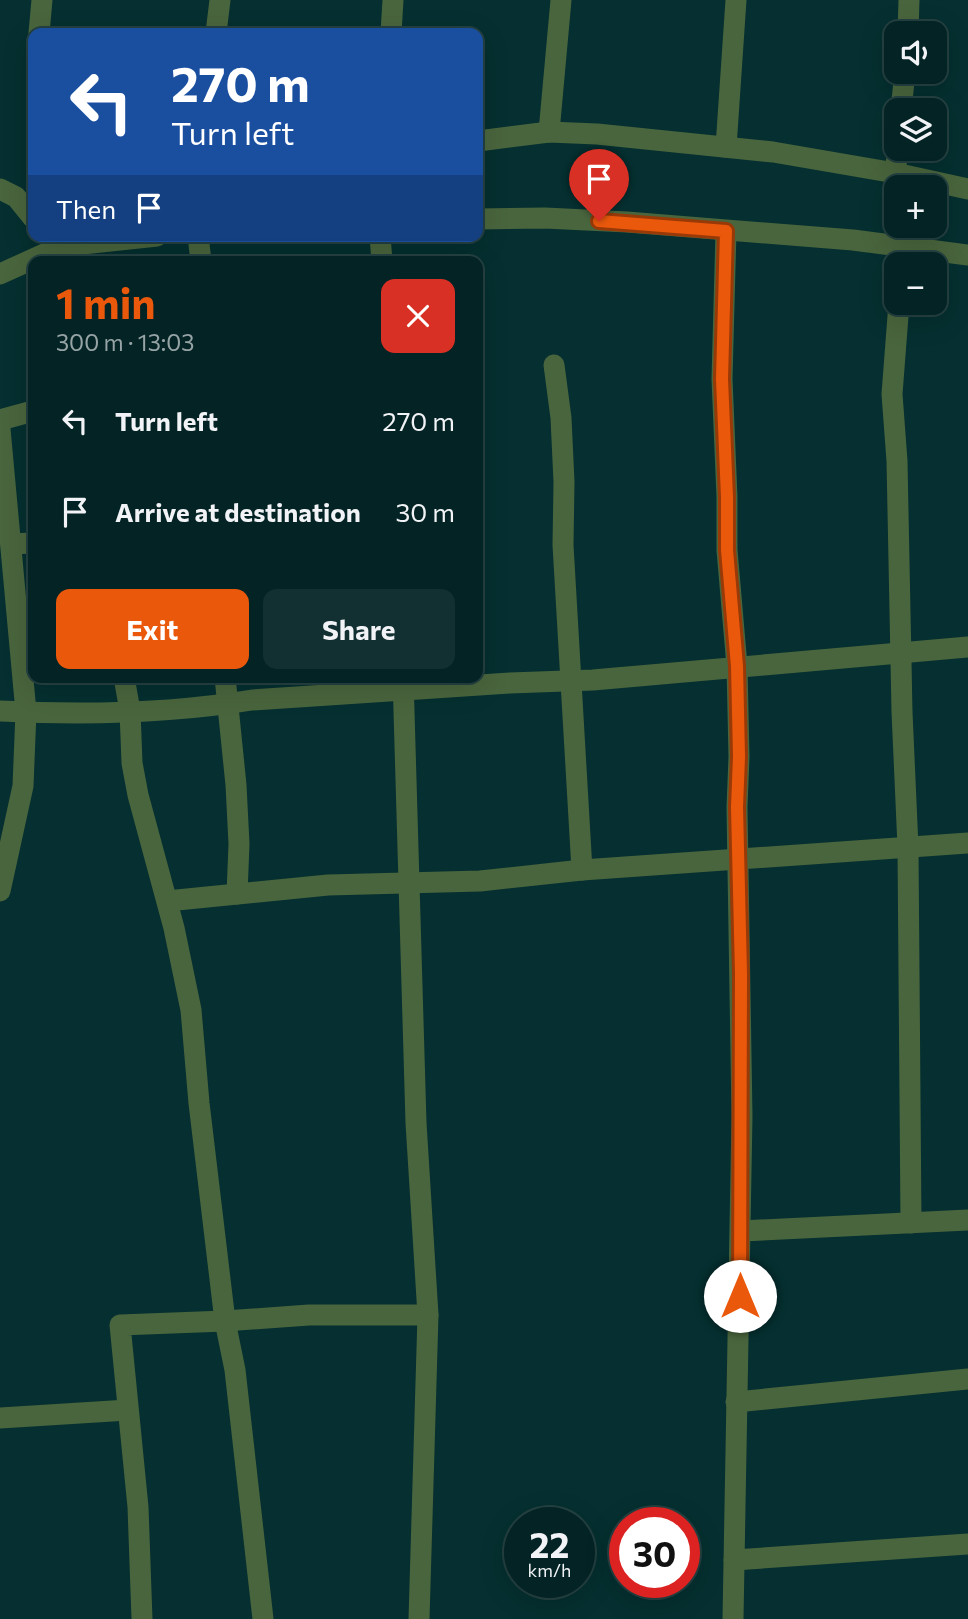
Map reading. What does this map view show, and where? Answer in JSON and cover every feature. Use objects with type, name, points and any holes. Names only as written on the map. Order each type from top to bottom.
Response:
[{"type":"street","points":[[39,28],[41,0]]},
{"type":"street","points":[[217,28],[220,0]]},
{"type":"street","points":[[391,28],[393,0]]},
{"type":"street","points":[[549,132],[561,0]]},
{"type":"street","points":[[726,147],[736,0]]},
{"type":"street","points":[[908,21],[909,0]]},
{"type":"street","points":[[483,140],[549,132],[726,147],[773,152],[895,173],[968,189]]},
{"type":"street","points":[[895,173],[896,161]]},
{"type":"street","points":[[0,189],[16,197],[28,212]]},
{"type":"street","points":[[483,219],[586,220],[853,240],[893,252]]},
{"type":"street","points":[[726,231],[722,379],[727,550],[737,666],[741,987],[741,1231],[733,1619]]},
{"type":"street","points":[[39,256],[61,246],[99,242]]},
{"type":"street","points":[[947,255],[968,255]]},
{"type":"street","points":[[0,274],[28,261]]},
{"type":"street","points":[[898,315],[892,394],[897,461],[908,847],[911,1223]]},
{"type":"street","points":[[554,365],[562,444],[570,679],[582,870]]},
{"type":"street","points":[[0,420],[28,412]]},
{"type":"street","points":[[0,429],[26,712],[23,786],[0,891]]},
{"type":"street","points":[[11,544],[28,543]]},
{"type":"street","points":[[483,682],[593,680],[968,647]]},
{"type":"street","points":[[125,683],[130,711],[132,763],[138,795],[167,901],[191,1010],[199,1103],[225,1321],[235,1370],[263,1619]]},
{"type":"street","points":[[225,683],[236,785],[239,844],[237,894]]},
{"type":"street","points":[[0,711],[130,711],[226,705],[403,684],[436,683]]},
{"type":"street","points":[[403,684],[416,1123],[428,1315],[419,1619]]},
{"type":"street","points":[[167,901],[328,885],[480,881],[582,870],[968,843]]},
{"type":"street","points":[[741,1231],[968,1220]]},
{"type":"street","points":[[142,1619],[138,1507],[120,1325],[309,1315],[428,1315]]},
{"type":"street","points":[[736,1402],[968,1379]]},
{"type":"street","points":[[0,1419],[128,1410]]},
{"type":"street","points":[[734,1560],[968,1544]]},
{"type":"route","points":[[599,221],[726,231],[722,379],[727,550],[737,666],[739,757],[737,807],[742,1116],[740,1296]]}]
